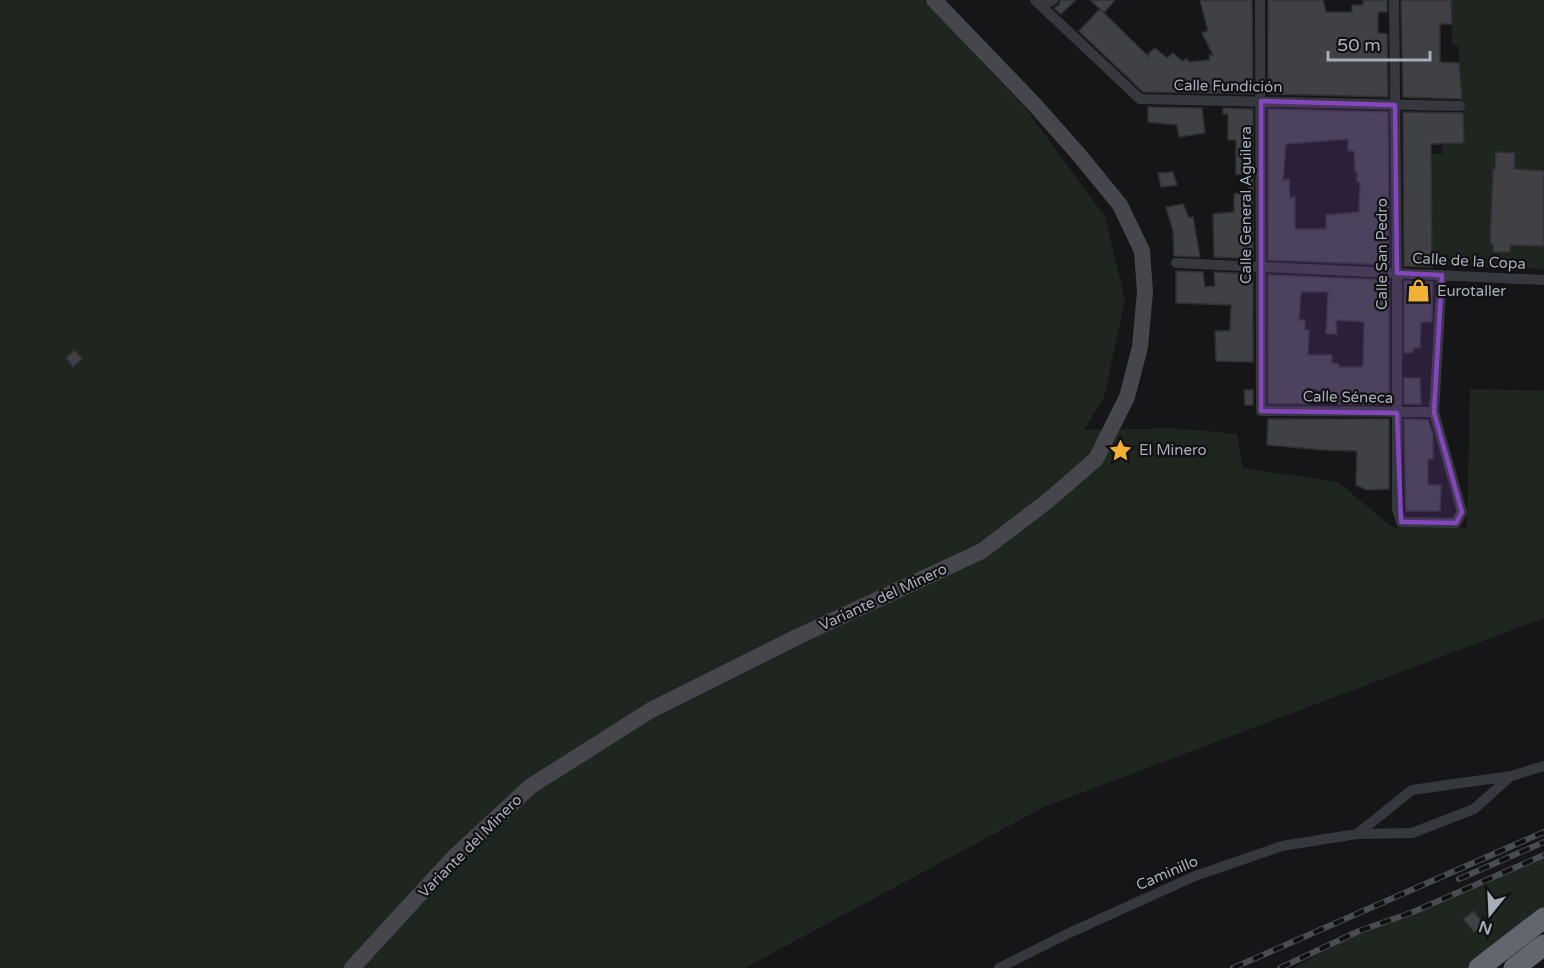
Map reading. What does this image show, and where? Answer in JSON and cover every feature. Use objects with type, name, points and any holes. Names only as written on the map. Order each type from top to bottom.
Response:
[{"type":"highway","points":[[1479,968],[1544,918]]},
{"type":"highway","points":[[1514,968],[1544,945]]},
{"type":"street","name":"Variante del Minero","points":[[352,968],[454,857],[531,786],[651,710],[797,637],[982,550],[1050,499],[1096,459],[1127,397],[1140,347],[1145,292],[1142,251],[1120,205],[1035,105],[934,0]]},
{"type":"street","points":[[1038,3],[1053,0]]},
{"type":"street","name":"Calle General Aguilera","points":[[1260,0],[1261,411]]},
{"type":"street","name":"Calle San Pedro","points":[[1394,0],[1397,509],[1401,522],[1456,523],[1462,512],[1434,412]]},
{"type":"street","name":"Calle Fundición","points":[[1038,3],[1140,99],[1460,106]]},
{"type":"street","name":"Calle de la Copa","points":[[1176,263],[1544,280]]},
{"type":"street","points":[[1434,412],[1442,275]]},
{"type":"street","name":"Calle Séneca","points":[[1261,411],[1434,412]]},
{"type":"street","name":"Caminillo","points":[[1357,834],[1412,790],[1511,776],[1544,766]]},
{"type":"street","name":"Caminillo","points":[[999,968],[1067,934],[1195,876],[1282,846],[1357,834],[1412,833],[1474,810],[1511,776]]},
{"type":"highlighted area","points":[[1261,101],[1395,105],[1397,273],[1442,275],[1434,412],[1462,512],[1456,523],[1401,522],[1397,413],[1261,411]]},
{"type":"shaded area","points":[[0,0],[924,0],[1027,110],[1105,217],[1125,300],[1104,397],[1084,430],[1174,428],[1237,434],[1243,468],[1338,482],[1392,527],[1467,528],[1470,389],[1544,391],[1544,618],[1044,807],[745,968],[0,968]]},
{"type":"shaded area","points":[[1451,0],[1544,0],[1544,269],[1432,265],[1431,154],[1442,154],[1443,144],[1464,143],[1458,46],[1452,45]]},
{"type":"shaded area","points":[[1544,855],[1544,912],[1472,968],[1294,968],[1359,931],[1413,912]]},
{"type":"building","points":[[1060,0],[1076,0],[1061,14],[1054,8],[1059,5]]},
{"type":"building","points":[[1090,0],[1115,0],[1104,13]]},
{"type":"building","points":[[1200,0],[1252,0],[1253,94],[1143,92],[1079,31],[1100,9],[1150,58],[1148,54],[1155,48],[1167,58],[1173,53],[1182,61],[1187,59],[1189,62],[1210,60],[1209,55],[1213,55],[1202,33],[1208,31]]},
{"type":"building","points":[[1268,0],[1323,0],[1326,12],[1352,12],[1352,5],[1363,5],[1363,0],[1387,0],[1387,12],[1378,12],[1378,33],[1387,34],[1388,97],[1268,94]]},
{"type":"building","points":[[1401,0],[1451,0],[1452,24],[1440,24],[1440,62],[1459,63],[1462,99],[1403,97]]},
{"type":"building","points":[[1148,107],[1202,108],[1205,133],[1179,137],[1177,125],[1148,122]]},
{"type":"building","points":[[1223,108],[1253,109],[1253,259],[1214,257],[1213,214],[1234,212],[1234,194],[1249,191],[1246,173],[1236,175],[1236,140],[1228,140],[1228,114],[1223,114]]},
{"type":"building","points":[[1268,109],[1388,112],[1389,265],[1268,260]],"holes":[[[1348,139],[1348,151],[1354,151],[1357,182],[1360,182],[1359,212],[1326,215],[1326,229],[1295,229],[1295,197],[1290,198],[1289,179],[1283,180],[1286,144]]]},
{"type":"building","points":[[1403,112],[1463,113],[1464,143],[1431,144],[1432,267],[1404,266]]},
{"type":"building","points":[[1496,152],[1515,153],[1514,169],[1544,171],[1544,246],[1511,245],[1510,252],[1493,252],[1493,244],[1490,244],[1493,169],[1495,169]]},
{"type":"building","points":[[1173,172],[1177,185],[1161,187],[1158,173]]},
{"type":"building","points":[[1183,204],[1189,218],[1193,217],[1200,257],[1174,256],[1173,231],[1166,207]]},
{"type":"building","points":[[1176,271],[1203,272],[1205,287],[1215,286],[1214,272],[1253,274],[1253,362],[1216,361],[1215,331],[1230,331],[1231,305],[1176,303]]},
{"type":"building","points":[[1268,275],[1389,280],[1389,404],[1338,404],[1338,394],[1307,388],[1307,404],[1268,404]],"holes":[[[1301,292],[1328,292],[1326,334],[1337,334],[1336,320],[1364,322],[1363,367],[1339,367],[1339,364],[1332,363],[1332,355],[1308,355],[1309,330],[1305,330],[1305,320],[1299,320]]]},
{"type":"building","points":[[1404,281],[1433,282],[1432,322],[1421,322],[1420,348],[1413,348],[1413,352],[1404,353]]},
{"type":"building","points":[[75,350],[82,359],[73,367],[66,358]]},
{"type":"building","points":[[1404,378],[1420,378],[1421,404],[1404,404]]},
{"type":"building","points":[[1244,390],[1253,390],[1253,405],[1245,405]]},
{"type":"building","points":[[1268,419],[1389,419],[1389,489],[1367,490],[1356,485],[1357,451],[1267,445]]},
{"type":"building","points":[[1404,419],[1428,420],[1433,435],[1433,459],[1428,459],[1428,485],[1441,485],[1440,511],[1406,511]]},
{"type":"building","points":[[1474,911],[1484,925],[1474,932],[1463,919]]},
{"type":"railway","points":[[1233,968],[1544,832]]},
{"type":"railway","points":[[1459,879],[1544,842]]},
{"type":"railway","points":[[1280,968],[1359,931],[1413,912],[1544,855]]},
{"type":"place","name":"Eurotaller","points":[[1419,291]]},
{"type":"place","name":"El Minero","points":[[1121,450]]}]
